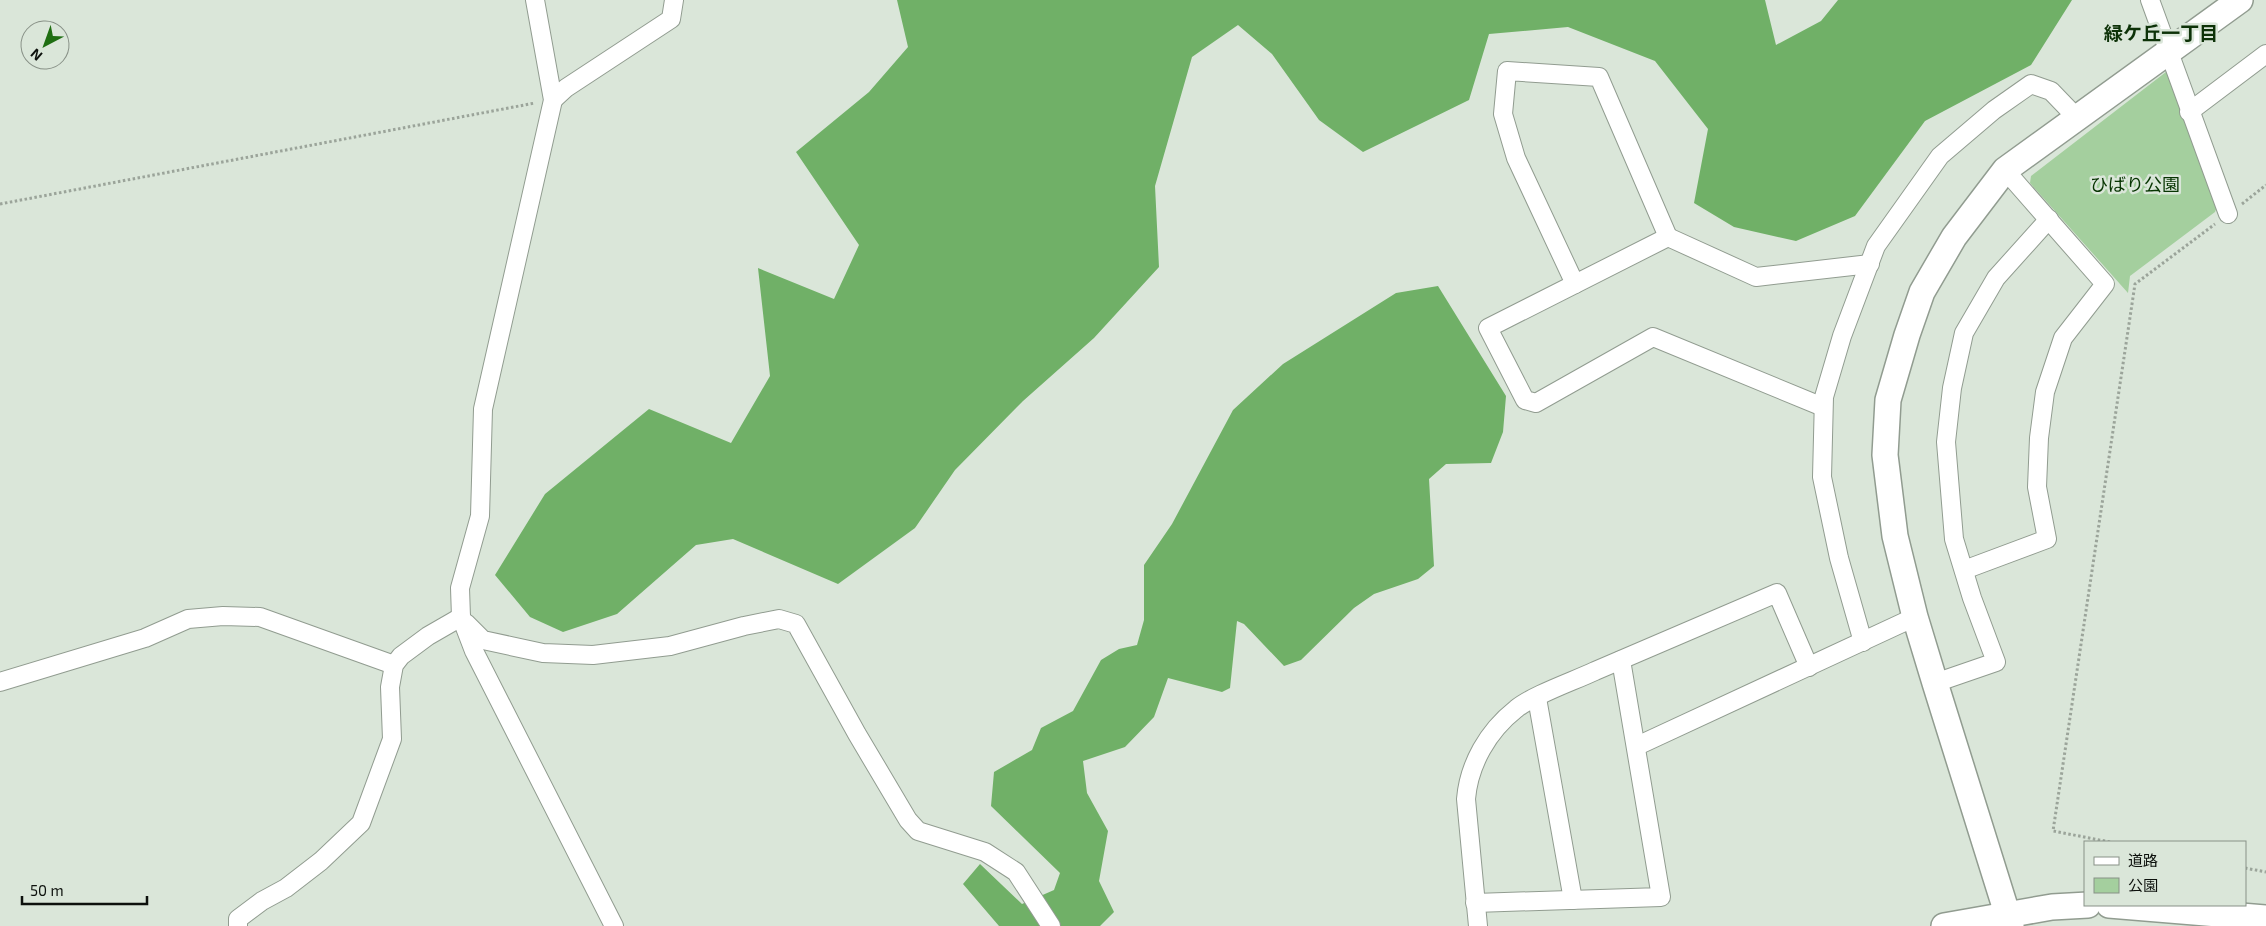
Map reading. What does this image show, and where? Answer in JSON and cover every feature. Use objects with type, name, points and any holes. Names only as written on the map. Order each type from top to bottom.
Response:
[{"type":"street","points":[[535,0],[553,100],[483,409],[480,516],[460,588],[461,617],[474,651],[614,926]]},
{"type":"street","points":[[553,100],[566,88],[671,19],[674,0]]},
{"type":"street","points":[[2150,0],[2170,52],[2189,112],[2228,214]]},
{"type":"street","points":[[2009,921],[1915,617],[1895,536],[1885,455],[1888,400],[1922,292],[1954,237],[2006,170],[2240,0]]},
{"type":"street","points":[[2189,112],[2263,62]]},
{"type":"street","points":[[1575,284],[1516,158],[1503,114],[1507,71],[1599,77],[1668,238],[1756,277],[1870,264]]},
{"type":"street","points":[[1863,642],[1839,558],[1822,477],[1823,408],[1824,397],[1842,336],[1876,246],[1940,156],[1994,110],[2031,84],[2051,91],[2077,118]]},
{"type":"street","points":[[1964,570],[2048,539],[2037,487],[2039,438],[2045,392],[2063,338],[2105,284],[2006,170]]},
{"type":"street","points":[[1935,684],[1996,662],[1972,598],[1954,539],[1946,442],[1952,388],[1964,333],[1996,278],[2049,219]]},
{"type":"street","points":[[1668,238],[1488,328],[1525,400],[1536,403],[1653,337],[1823,408]]},
{"type":"street","points":[[1478,926],[1466,799],[1467,784],[1475,761],[1499,724],[1518,707],[1621,660],[1777,593],[1809,667]]},
{"type":"street","points":[[0,682],[145,638],[188,619],[223,616],[260,617],[394,665]]},
{"type":"street","points":[[238,926],[238,919],[262,901],[286,888],[321,861],[361,823],[392,738],[390,687],[394,665],[401,656],[428,636],[461,617]]},
{"type":"street","points":[[461,617],[483,640],[543,653],[593,655],[670,646],[744,626],[779,620],[796,624],[857,734],[908,820],[918,831],[985,852],[1016,872],[1051,926]]},
{"type":"street","points":[[1637,746],[1915,617]]},
{"type":"street","points":[[1476,903],[1661,897],[1621,660]]},
{"type":"street","points":[[1537,698],[1573,900]]},
{"type":"street","points":[[1944,926],[2009,921],[2052,907],[2084,905]]},
{"type":"street","points":[[2121,906],[2266,918]]},
{"type":"path","points":[[0,204],[553,100]]},
{"type":"path","points":[[2105,841],[2053,831],[2135,284],[2266,185]]},
{"type":"path","points":[[2246,868],[2266,872]]},
{"type":"green space","points":[[897,0],[1765,0],[1776,45],[1821,21],[1838,0],[2072,0],[2031,65],[1925,121],[1855,216],[1796,241],[1734,227],[1694,203],[1708,129],[1655,61],[1568,27],[1489,34],[1469,100],[1363,152],[1319,120],[1272,54],[1238,25],[1192,57],[1155,186],[1159,267],[1094,338],[1023,401],[955,470],[915,528],[838,584],[733,539],[696,545],[617,614],[563,632],[530,617],[495,575],[545,494],[649,409],[731,443],[770,376],[758,268],[834,299],[859,245],[796,152],[869,92],[908,47]]},
{"type":"green space","name":"ひばり公園","points":[[2166,72],[2172,75],[2217,207],[2215,212],[2130,276],[2128,293],[2030,183],[2031,176]]},
{"type":"green space","points":[[1438,286],[1506,396],[1503,432],[1491,463],[1446,464],[1429,479],[1434,566],[1418,579],[1374,594],[1354,608],[1301,660],[1284,666],[1244,624],[1237,621],[1230,688],[1222,692],[1168,678],[1154,717],[1125,747],[1083,761],[1087,793],[1108,831],[1099,881],[1114,912],[1100,926],[999,926],[963,884],[980,864],[1022,904],[1054,890],[1060,873],[991,806],[994,772],[1032,750],[1041,728],[1073,711],[1101,660],[1119,649],[1137,645],[1144,620],[1144,565],[1172,524],[1233,410],[1283,364],[1396,293]]},
{"type":"district","name":"緑ケ丘一丁目","points":[[2161,33]]}]
